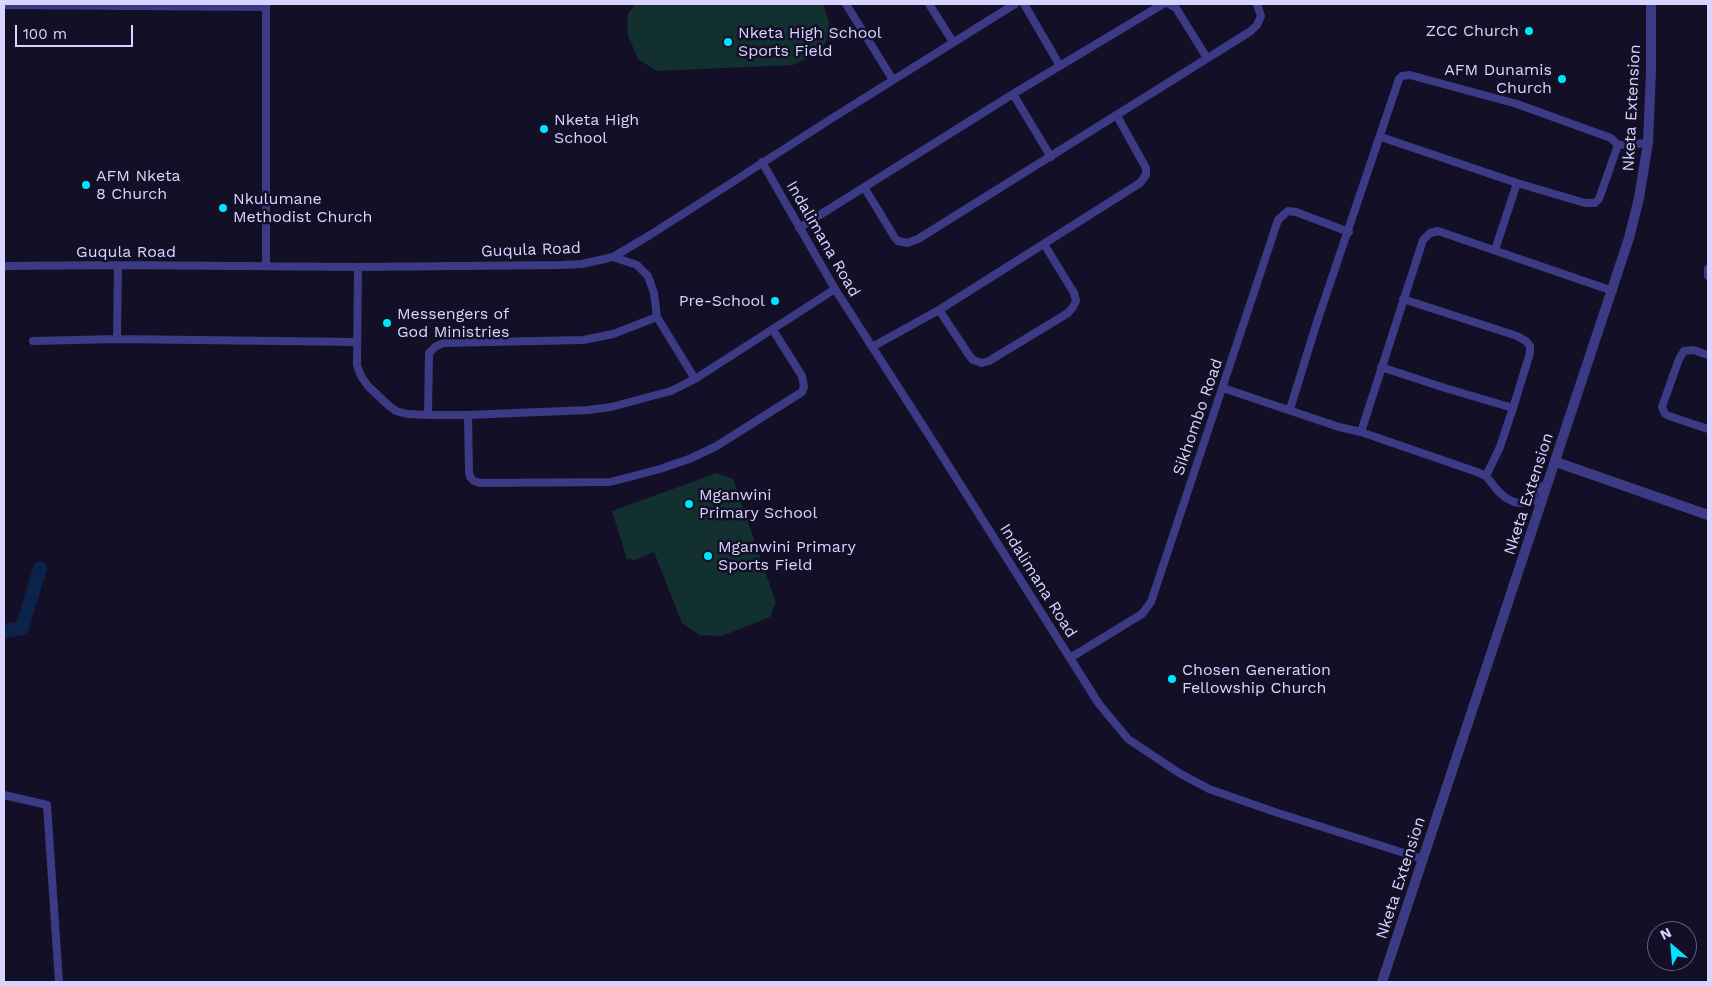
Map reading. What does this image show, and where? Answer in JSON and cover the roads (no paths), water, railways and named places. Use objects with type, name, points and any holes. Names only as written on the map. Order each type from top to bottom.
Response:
[{"type":"street","points":[[846,4],[893,80]]},
{"type":"street","points":[[929,4],[953,42]]},
{"type":"street","name":"Guqula Road","points":[[4,266],[358,267],[562,265],[582,264],[612,257],[650,235],[762,162],[1015,4]]},
{"type":"street","points":[[1024,4],[1060,66]]},
{"type":"street","points":[[799,228],[1013,94],[1163,4]]},
{"type":"street","points":[[1169,4],[1176,8],[1207,58]]},
{"type":"street","points":[[864,187],[895,238],[902,242],[912,242],[1117,116],[1255,28],[1261,16],[1257,4]]},
{"type":"street","name":"Nketa Extension","points":[[1382,982],[1556,462],[1636,213],[1648,143],[1651,4]]},
{"type":"street","points":[[4,5],[266,5],[266,266]]},
{"type":"street","points":[[1290,409],[1317,322],[1381,137],[1398,81],[1402,76],[1410,75],[1522,105],[1612,138],[1618,145]]},
{"type":"street","points":[[1013,94],[1051,157]]},
{"type":"street","points":[[872,347],[938,310],[1140,183],[1147,172],[1143,160],[1117,116]]},
{"type":"street","points":[[1381,137],[1580,203],[1595,203],[1601,194],[1618,145]]},
{"type":"street","points":[[1618,145],[1648,143]]},
{"type":"street","name":"Indalimana Road","points":[[762,162],[835,289],[1099,704],[1128,739],[1180,773],[1233,798],[1423,859]]},
{"type":"street","points":[[1495,250],[1517,183]]},
{"type":"street","name":"Sikhombo Road","points":[[1070,658],[1124,626],[1147,609],[1155,592],[1188,487],[1276,227],[1282,216],[1288,212],[1296,212],[1348,232]]},
{"type":"street","points":[[1361,432],[1423,240],[1430,233],[1438,231],[1612,291]]},
{"type":"street","points":[[938,310],[973,360],[982,362],[989,361],[1068,313],[1075,304],[1076,297],[1044,244]]},
{"type":"street","points":[[612,257],[637,266],[648,276],[654,292],[657,317],[695,379]]},
{"type":"street","points":[[117,339],[118,265]]},
{"type":"street","points":[[358,267],[358,371],[368,386],[396,411],[407,414],[428,415],[468,416],[568,412],[606,408],[671,391],[695,379],[835,289]]},
{"type":"street","points":[[1708,268],[1708,276]]},
{"type":"street","points":[[1403,298],[1517,336],[1526,340],[1530,346],[1530,353],[1500,447],[1486,476]]},
{"type":"street","points":[[428,415],[428,357],[431,350],[439,345],[448,343],[590,339],[625,330],[657,317]]},
{"type":"street","points":[[468,416],[469,472],[470,477],[474,481],[480,483],[610,482],[660,469],[704,453],[802,392],[804,387],[802,376],[773,330]]},
{"type":"street","points":[[33,341],[117,339],[357,342]]},
{"type":"street","points":[[1708,355],[1693,350],[1684,351],[1662,407],[1668,416],[1708,429]]},
{"type":"street","points":[[1381,367],[1513,408]]},
{"type":"street","points":[[1223,388],[1290,409],[1338,427],[1361,432],[1486,476],[1498,491],[1508,499],[1521,503],[1531,500],[1542,503]]},
{"type":"street","points":[[1556,462],[1708,515]]},
{"type":"street","points":[[1531,500],[1535,491],[1549,482]]},
{"type":"street","points":[[4,795],[47,805],[59,982]]},
{"type":"waterway","points":[[4,631],[22,628],[40,568]]},
{"type":"place","name":"ZCC Church","points":[[1529,31]]},
{"type":"place","name":"Nketa High School Sports Field","points":[[728,42]]},
{"type":"place","name":"AFM Dunamis Church","points":[[1562,79]]},
{"type":"place","name":"Nketa High School","points":[[544,129]]},
{"type":"place","name":"AFM Nketa 8 Church","points":[[86,185]]},
{"type":"place","name":"Nkulumane Methodist Church","points":[[223,208]]},
{"type":"place","name":"Pre-School","points":[[775,301]]},
{"type":"place","name":"Messengers of God Ministries","points":[[387,323]]},
{"type":"place","name":"Mganwini Primary School","points":[[689,504]]},
{"type":"place","name":"Mganwini Primary Sports Field","points":[[708,556]]},
{"type":"place","name":"Chosen Generation Fellowship Church","points":[[1172,679]]}]
